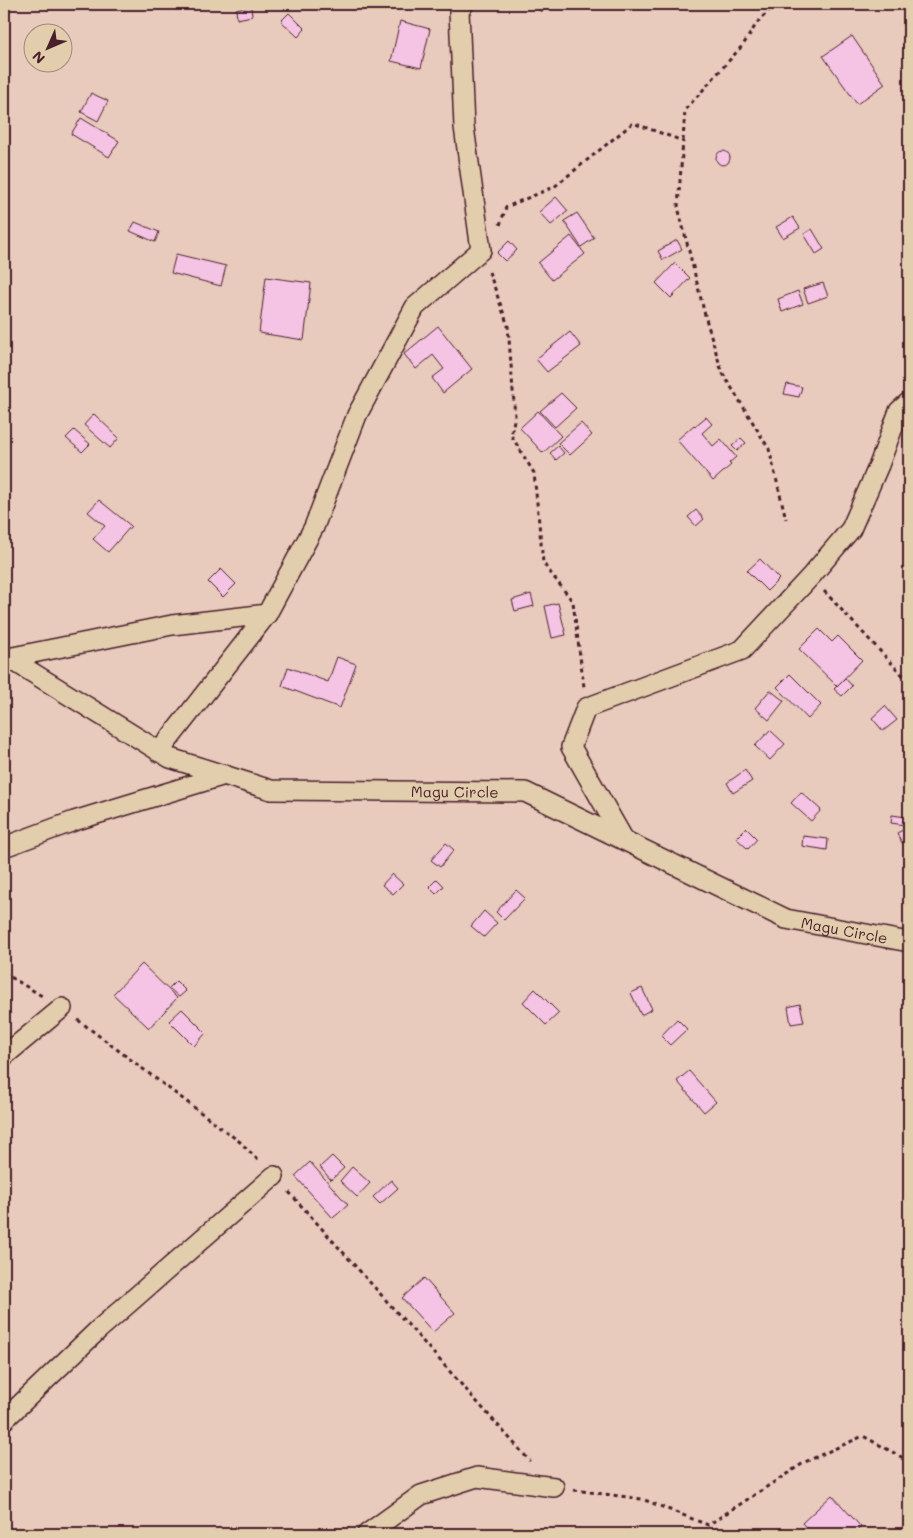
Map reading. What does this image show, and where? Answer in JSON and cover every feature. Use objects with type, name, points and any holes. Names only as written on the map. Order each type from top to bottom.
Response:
[{"type":"street","points":[[160,752],[268,614],[314,527],[357,415],[415,307],[482,250],[464,128],[459,11],[464,4]]},
{"type":"street","points":[[624,840],[571,747],[586,708],[742,650],[811,576],[851,529],[879,465],[899,411],[909,402]]},
{"type":"street","points":[[6,656],[172,625],[268,614]]},
{"type":"street","name":"Magu Circle","points":[[6,656],[170,758],[271,790],[525,792],[786,919],[909,942]]},
{"type":"street","points":[[4,847],[74,820],[225,775]]},
{"type":"street","points":[[4,1056],[62,1008]]},
{"type":"street","points":[[4,1420],[98,1330],[274,1176]]},
{"type":"street","points":[[368,1534],[421,1496],[477,1477],[554,1488]]},
{"type":"path","points":[[775,4],[757,23],[743,45],[685,110],[678,207],[706,319],[722,372],[769,449],[786,518]]},
{"type":"path","points":[[498,231],[506,207],[554,187],[632,123],[684,141]]},
{"type":"path","points":[[482,250],[508,326],[515,416],[511,435],[534,473],[543,563],[573,602],[584,687]]},
{"type":"path","points":[[811,576],[909,682]]},
{"type":"path","points":[[4,973],[62,1008],[240,1142],[274,1176],[554,1488],[642,1499],[708,1525],[805,1462],[863,1436],[909,1461]]},
{"type":"building","points":[[533,4],[549,4],[541,12]]},
{"type":"building","points":[[251,6],[252,16],[237,19],[236,9]]},
{"type":"building","points":[[289,13],[305,29],[298,37],[281,21]]},
{"type":"building","points":[[400,21],[430,29],[421,68],[391,61]]},
{"type":"building","points":[[852,36],[885,84],[857,104],[823,56]]},
{"type":"building","points":[[91,93],[108,101],[98,121],[81,112]]},
{"type":"building","points":[[81,118],[119,141],[109,157],[71,134]]},
{"type":"building","points":[[723,151],[728,153],[730,158],[728,163],[723,165],[718,163],[716,158],[718,153]]},
{"type":"building","points":[[556,197],[568,211],[551,225],[539,212]]},
{"type":"building","points":[[577,213],[594,238],[581,247],[564,221]]},
{"type":"building","points":[[793,217],[800,228],[783,238],[776,227]]},
{"type":"building","points":[[135,222],[159,232],[155,242],[130,231]]},
{"type":"building","points":[[812,229],[824,249],[816,254],[804,234]]},
{"type":"building","points":[[571,236],[585,254],[552,280],[538,263]]},
{"type":"building","points":[[677,240],[682,249],[663,260],[658,251]]},
{"type":"building","points":[[509,241],[517,250],[505,261],[497,253]]},
{"type":"building","points":[[176,254],[226,266],[221,286],[171,273]]},
{"type":"building","points":[[675,263],[690,278],[671,298],[656,283]]},
{"type":"building","points":[[266,277],[311,283],[304,340],[259,333]]},
{"type":"building","points":[[823,283],[828,296],[808,303],[803,289]]},
{"type":"building","points":[[798,291],[803,304],[782,312],[778,299]]},
{"type":"building","points":[[438,326],[472,369],[443,393],[432,378],[444,369],[433,355],[416,369],[404,354]]},
{"type":"building","points":[[570,332],[581,346],[547,372],[536,359]]},
{"type":"building","points":[[787,384],[802,387],[799,397],[784,394]]},
{"type":"building","points":[[561,393],[576,408],[555,427],[540,411]]},
{"type":"building","points":[[538,411],[561,436],[543,453],[520,428]]},
{"type":"building","points":[[94,414],[119,438],[110,448],[84,425]]},
{"type":"building","points":[[706,417],[712,424],[702,433],[713,446],[721,439],[736,457],[729,463],[731,465],[713,481],[677,440]]},
{"type":"building","points":[[581,423],[592,435],[570,455],[558,443]]},
{"type":"building","points":[[74,430],[90,444],[82,452],[66,438]]},
{"type":"building","points":[[741,438],[746,443],[737,451],[732,446]]},
{"type":"building","points":[[558,446],[564,453],[556,460],[550,453]]},
{"type":"building","points":[[99,500],[131,526],[108,552],[93,539],[105,526],[88,512]]},
{"type":"building","points":[[696,510],[704,519],[696,526],[688,517]]},
{"type":"building","points":[[760,559],[779,579],[767,591],[747,571]]},
{"type":"building","points":[[221,569],[236,584],[223,597],[208,582]]},
{"type":"building","points":[[531,594],[534,606],[515,611],[512,600]]},
{"type":"building","points":[[558,603],[566,635],[552,638],[545,606]]},
{"type":"building","points":[[819,629],[832,642],[838,636],[862,660],[837,686],[799,649]]},
{"type":"building","points":[[337,657],[356,664],[340,708],[282,686],[288,667],[328,682]]},
{"type":"building","points":[[790,674],[821,705],[808,719],[777,687]]},
{"type":"building","points":[[845,678],[852,686],[842,696],[834,689]]},
{"type":"building","points":[[770,690],[784,701],[769,720],[755,708]]},
{"type":"building","points":[[885,706],[897,720],[883,731],[872,718]]},
{"type":"building","points":[[770,730],[785,744],[770,760],[755,746]]},
{"type":"building","points":[[745,770],[752,781],[733,793],[727,783]]},
{"type":"building","points":[[801,792],[821,810],[811,821],[791,803]]},
{"type":"building","points":[[892,815],[906,817],[905,825],[891,823]]},
{"type":"building","points":[[909,827],[909,840],[902,843],[897,833]]},
{"type":"building","points":[[746,828],[757,839],[748,849],[736,838]]},
{"type":"building","points":[[803,836],[828,839],[827,850],[802,846]]},
{"type":"building","points":[[446,843],[454,850],[440,867],[431,860]]},
{"type":"building","points":[[392,874],[403,884],[393,894],[382,885]]},
{"type":"building","points":[[437,879],[444,886],[436,894],[429,887]]},
{"type":"building","points":[[516,890],[525,898],[504,920],[496,912]]},
{"type":"building","points":[[484,911],[497,923],[484,937],[471,926]]},
{"type":"building","points":[[142,964],[177,998],[149,1028],[113,994]]},
{"type":"building","points":[[176,981],[186,991],[179,997],[169,988]]},
{"type":"building","points":[[642,988],[652,1009],[641,1015],[631,993]]},
{"type":"building","points":[[535,989],[559,1013],[546,1025],[523,1002]]},
{"type":"building","points":[[800,1004],[804,1022],[791,1024],[788,1007]]},
{"type":"building","points":[[182,1009],[206,1033],[194,1046],[169,1021]]},
{"type":"building","points":[[677,1019],[687,1029],[670,1045],[661,1036]]},
{"type":"building","points":[[689,1071],[716,1102],[704,1112],[677,1081]]},
{"type":"building","points":[[332,1156],[344,1168],[331,1180],[320,1167]]},
{"type":"building","points":[[310,1162],[348,1205],[333,1218],[295,1176]]},
{"type":"building","points":[[352,1167],[370,1183],[357,1197],[340,1181]]},
{"type":"building","points":[[391,1180],[398,1188],[380,1204],[373,1197]]},
{"type":"building","points":[[424,1278],[455,1313],[433,1332],[402,1298]]},
{"type":"building","points":[[832,1495],[861,1527],[854,1534],[812,1534],[802,1523]]}]
